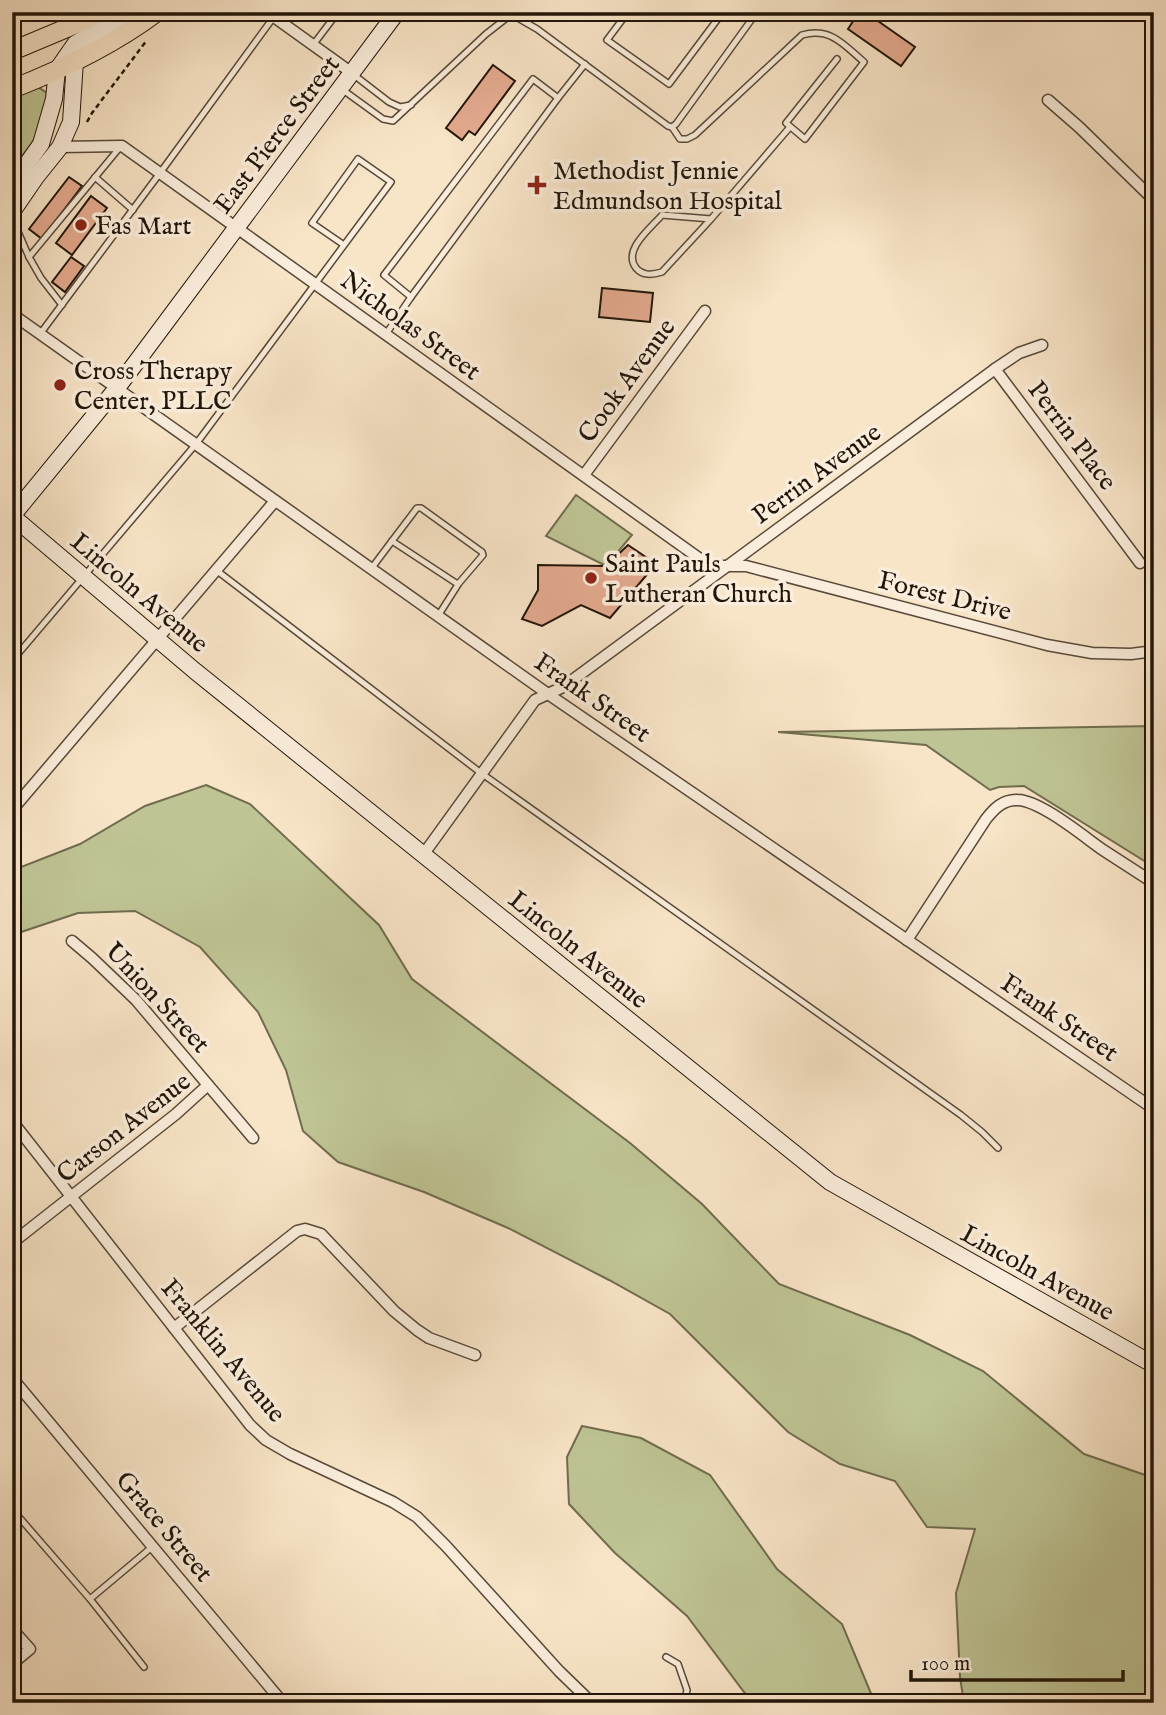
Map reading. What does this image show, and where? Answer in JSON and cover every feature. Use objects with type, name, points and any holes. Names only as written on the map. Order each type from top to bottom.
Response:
[{"type":"main road","points":[[12,51],[100,12]]},
{"type":"main road","points":[[12,89],[111,43],[157,12]]},
{"type":"street","points":[[12,184],[41,144],[54,99],[57,70],[75,44],[130,12]]},
{"type":"street","name":"East Pierce Street","points":[[12,516],[117,388],[397,12]]},
{"type":"street","points":[[270,15],[352,73]]},
{"type":"street","points":[[12,212],[60,147],[71,122],[75,61]]},
{"type":"street","points":[[1048,100],[1154,200]]},
{"type":"street","points":[[60,147],[122,146]]},
{"type":"street","name":"Nicholas Street","points":[[122,146],[710,566],[728,566]]},
{"type":"street","name":"Cook Avenue","points":[[584,475],[705,311]]},
{"type":"street","name":"Frank Street","points":[[12,314],[548,694],[1154,1109]]},
{"type":"street","name":"Perrin Avenue","points":[[423,855],[535,700],[563,687],[995,369],[1019,353],[1042,345]]},
{"type":"street","name":"Perrin Place","points":[[995,369],[1140,563]]},
{"type":"street","points":[[12,810],[275,501]]},
{"type":"street","name":"Lincoln Avenue","points":[[12,516],[423,855],[830,1182],[1154,1365]]},
{"type":"street","name":"Forest Drive","points":[[728,566],[746,566],[1047,645],[1092,653],[1131,654],[1154,651]]},
{"type":"street","points":[[907,940],[986,819],[995,807],[1009,800],[1029,803],[1053,815],[1154,883]]},
{"type":"street","name":"Union Street","points":[[72,941],[136,1000],[208,1085]]},
{"type":"street","name":"Carson Avenue","points":[[12,1242],[176,1114],[208,1085],[253,1138]]},
{"type":"street","name":"Franklin Avenue","points":[[12,1121],[250,1425],[266,1440],[290,1454],[393,1502],[417,1517],[559,1671],[592,1703]]},
{"type":"street","points":[[174,1328],[297,1231],[305,1229],[321,1234],[394,1311],[429,1338],[475,1355]]},
{"type":"street","name":"Grace Street","points":[[12,1378],[283,1703]]},
{"type":"street","points":[[12,1629],[30,1649],[12,1664]]},
{"type":"lane","points":[[313,46],[338,12]]},
{"type":"lane","points":[[628,12],[607,40],[669,84],[723,12]]},
{"type":"lane","points":[[672,127],[757,12]]},
{"type":"lane","points":[[340,89],[383,120],[393,121],[512,13],[672,127],[680,139],[687,139],[695,135],[802,35],[822,32],[838,40],[864,62],[806,139],[786,124],[837,59]]},
{"type":"lane","points":[[40,334],[160,173],[270,15]]},
{"type":"lane","points":[[386,334],[585,64]]},
{"type":"lane","points":[[352,73],[389,102],[400,107],[411,105]]},
{"type":"lane","points":[[411,297],[384,275],[533,79],[558,98]]},
{"type":"lane","points":[[711,219],[662,215],[636,244],[632,254],[633,263],[645,274],[655,275],[662,272],[711,219],[790,127]]},
{"type":"lane","points":[[29,257],[122,146]]},
{"type":"lane","points":[[12,661],[195,444],[315,284],[391,182],[358,159],[312,223],[344,245]]},
{"type":"lane","points":[[95,177],[133,209]]},
{"type":"lane","points":[[12,224],[16,226],[41,278],[62,304]]},
{"type":"lane","points":[[371,569],[414,511],[421,508],[483,555],[459,583],[438,616]]},
{"type":"lane","points":[[392,541],[459,583]]},
{"type":"lane","points":[[216,570],[481,774],[961,1115],[998,1148]]},
{"type":"lane","points":[[12,1509],[90,1599],[144,1667]]},
{"type":"lane","points":[[90,1599],[152,1547]]},
{"type":"lane","points":[[666,1657],[678,1664],[687,1690],[684,1703]]},
{"type":"path","points":[[86,124],[152,33]]},
{"type":"green space","points":[[38,87],[47,93],[44,120],[38,136],[12,169],[12,97]]},
{"type":"green space","points":[[576,495],[632,535],[606,566],[546,536]]},
{"type":"green space","points":[[1154,726],[1154,867],[1024,786],[990,790],[926,745],[778,732]]},
{"type":"green space","points":[[206,785],[250,804],[379,925],[412,979],[630,1143],[702,1204],[779,1284],[910,1335],[983,1371],[1084,1454],[1154,1478],[1154,1703],[964,1703],[960,1677],[956,1593],[975,1529],[927,1527],[895,1481],[840,1464],[788,1432],[670,1314],[508,1228],[424,1192],[338,1162],[303,1131],[286,1070],[258,1012],[200,947],[135,911],[78,913],[12,935],[12,880],[21,867],[80,844],[145,806]]},
{"type":"green space","points":[[582,1426],[641,1438],[710,1475],[777,1569],[842,1624],[875,1703],[754,1703],[687,1616],[615,1553],[569,1504],[567,1457]]},
{"type":"building","points":[[859,12],[865,12],[915,47],[901,66],[848,29]]},
{"type":"building","points":[[493,65],[515,81],[475,135],[469,131],[462,140],[446,128]]},
{"type":"building","points":[[69,177],[82,186],[42,239],[29,229]]},
{"type":"building","name":"Fas Mart","points":[[91,196],[107,208],[72,255],[56,243]]},
{"type":"building","points":[[71,257],[84,266],[65,292],[52,282]]},
{"type":"building","points":[[602,288],[653,293],[650,322],[599,317]]},
{"type":"building","name":"Saint Pauls Lutheran Church","points":[[628,545],[656,564],[610,618],[581,605],[542,626],[522,619],[538,590],[538,565],[606,566]]},
{"type":"place","name":"Methodist Jennie Edmundson Hospital","points":[[537,185]]},
{"type":"place","name":"Fas Mart","points":[[81,225]]},
{"type":"place","name":"Cross Therapy Center, PLLC","points":[[60,385]]},
{"type":"place","name":"Saint Pauls Lutheran Church","points":[[591,578]]}]
